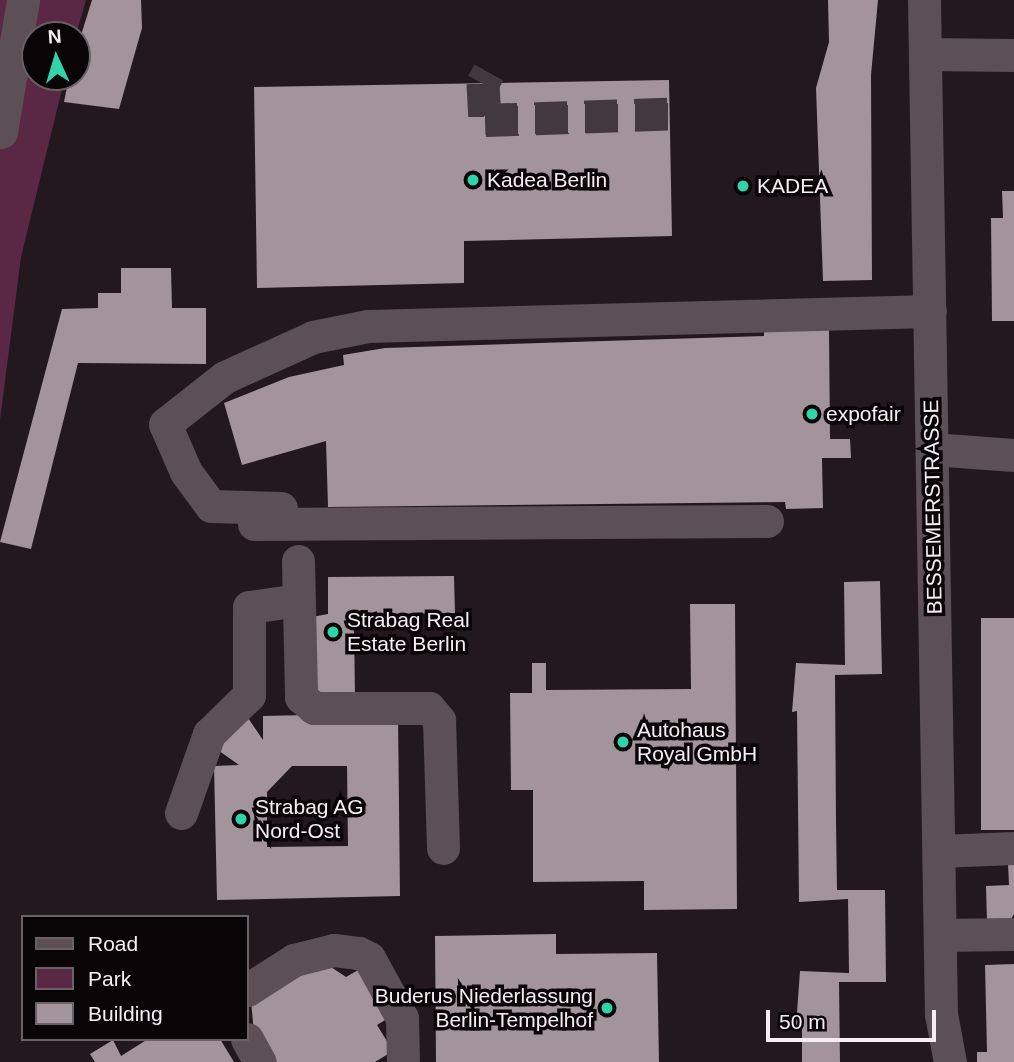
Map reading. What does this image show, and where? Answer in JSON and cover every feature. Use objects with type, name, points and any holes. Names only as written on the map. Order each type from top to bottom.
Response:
[{"type":"street","points":[[1,132],[23,0]]},
{"type":"street","name":"BESSEMERSTRASSE","points":[[924,0],[941,1014],[950,1062]]},
{"type":"street","points":[[925,54],[1014,55]]},
{"type":"street","points":[[767,521],[239,524],[211,506],[186,472],[165,424],[225,377],[313,337],[368,326],[930,311]]},
{"type":"street","points":[[932,449],[1014,456]]},
{"type":"street","points":[[211,506],[281,508]]},
{"type":"street","points":[[298,561],[301,697],[314,708],[429,708],[439,720],[443,848]]},
{"type":"street","points":[[181,813],[209,734],[249,695],[249,607],[299,600]]},
{"type":"street","points":[[939,851],[1014,848]]},
{"type":"street","points":[[940,943],[1014,934]]},
{"type":"street","points":[[940,943],[1014,950]]},
{"type":"street","points":[[248,989],[294,960],[334,950],[359,953],[369,958],[402,1018],[402,1062]]},
{"type":"street","name":"BESSEMERSTRASSE","points":[[931,1062],[941,1014]]},
{"type":"street","points":[[248,1041],[261,1062]]},
{"type":"green space","points":[[0,0],[86,0],[80,21],[21,21],[21,91],[62,91],[21,257],[0,420]]},
{"type":"building","points":[[92,0],[141,0],[142,28],[119,109],[64,102],[66,91],[91,91],[91,21],[85,21]]},
{"type":"building","points":[[828,0],[878,0],[871,75],[872,280],[823,281],[816,88],[829,42]]},
{"type":"building","points":[[669,80],[672,236],[464,241],[464,283],[257,288],[254,87]]},
{"type":"building","points":[[1002,191],[1014,191],[1014,321],[992,321],[991,218],[1003,218]]},
{"type":"building","points":[[121,268],[171,268],[172,308],[206,308],[206,364],[78,363],[31,549],[0,542],[62,309],[98,308],[98,293],[121,293]]},
{"type":"building","points":[[764,327],[829,329],[830,439],[850,439],[851,458],[822,458],[823,508],[786,509],[785,502],[328,507],[326,441],[242,465],[224,403],[289,377],[344,365],[343,355],[385,348],[764,336]]},
{"type":"building","name":"Strabag Real Estate Berlin","points":[[454,576],[455,613],[363,614],[363,624],[354,624],[355,696],[317,696],[312,617],[328,614],[328,577]]},
{"type":"building","points":[[880,581],[882,674],[835,675],[837,890],[885,890],[886,982],[839,982],[840,1062],[802,1062],[802,1026],[796,1026],[800,971],[849,973],[848,899],[799,902],[797,711],[792,712],[796,663],[845,665],[844,582]]},
{"type":"building","name":"Autohaus Royal GmbH","points":[[690,604],[735,604],[737,909],[644,910],[644,881],[533,882],[533,790],[511,790],[510,693],[532,693],[532,663],[546,663],[546,690],[691,689]]},
{"type":"building","points":[[981,618],[1014,618],[1014,830],[981,830]]},
{"type":"building","name":"Strabag AG Nord-Ost","points":[[398,713],[400,896],[217,900],[214,766],[239,765],[215,748],[246,715],[263,740],[263,716]],"holes":[[[292,766],[347,766],[348,846],[267,847],[267,792]]]},
{"type":"building","points":[[1008,863],[1014,863],[1014,914],[1010,921],[987,922],[986,886],[1009,885]]},
{"type":"building","points":[[556,934],[556,954],[657,953],[659,1062],[436,1062],[435,936]]},
{"type":"building","points":[[1014,964],[1014,1062],[977,1062],[977,1052],[987,1052],[985,965]]},
{"type":"building","points":[[303,967],[331,967],[346,977],[360,969],[390,1017],[377,1025],[393,1051],[375,1062],[271,1062],[254,1034],[251,1000]]},
{"type":"building","points":[[114,1041],[121,1056],[145,1041],[221,1041],[234,1062],[95,1062],[90,1054]]},
{"type":"tunnel","points":[[489,72],[483,83],[485,120],[682,113]]},
{"type":"place","name":"Kadea Berlin","points":[[473,180]]},
{"type":"place","name":"KADEA","points":[[743,186]]},
{"type":"place","name":"expofair","points":[[812,414]]},
{"type":"place","name":"Strabag Real Estate Berlin","points":[[333,632]]},
{"type":"place","name":"Autohaus Royal GmbH","points":[[623,742]]},
{"type":"place","name":"Strabag AG Nord-Ost","points":[[241,819]]},
{"type":"place","name":"Buderus Niederlassung Berlin-Tempelhof","points":[[607,1008]]}]
